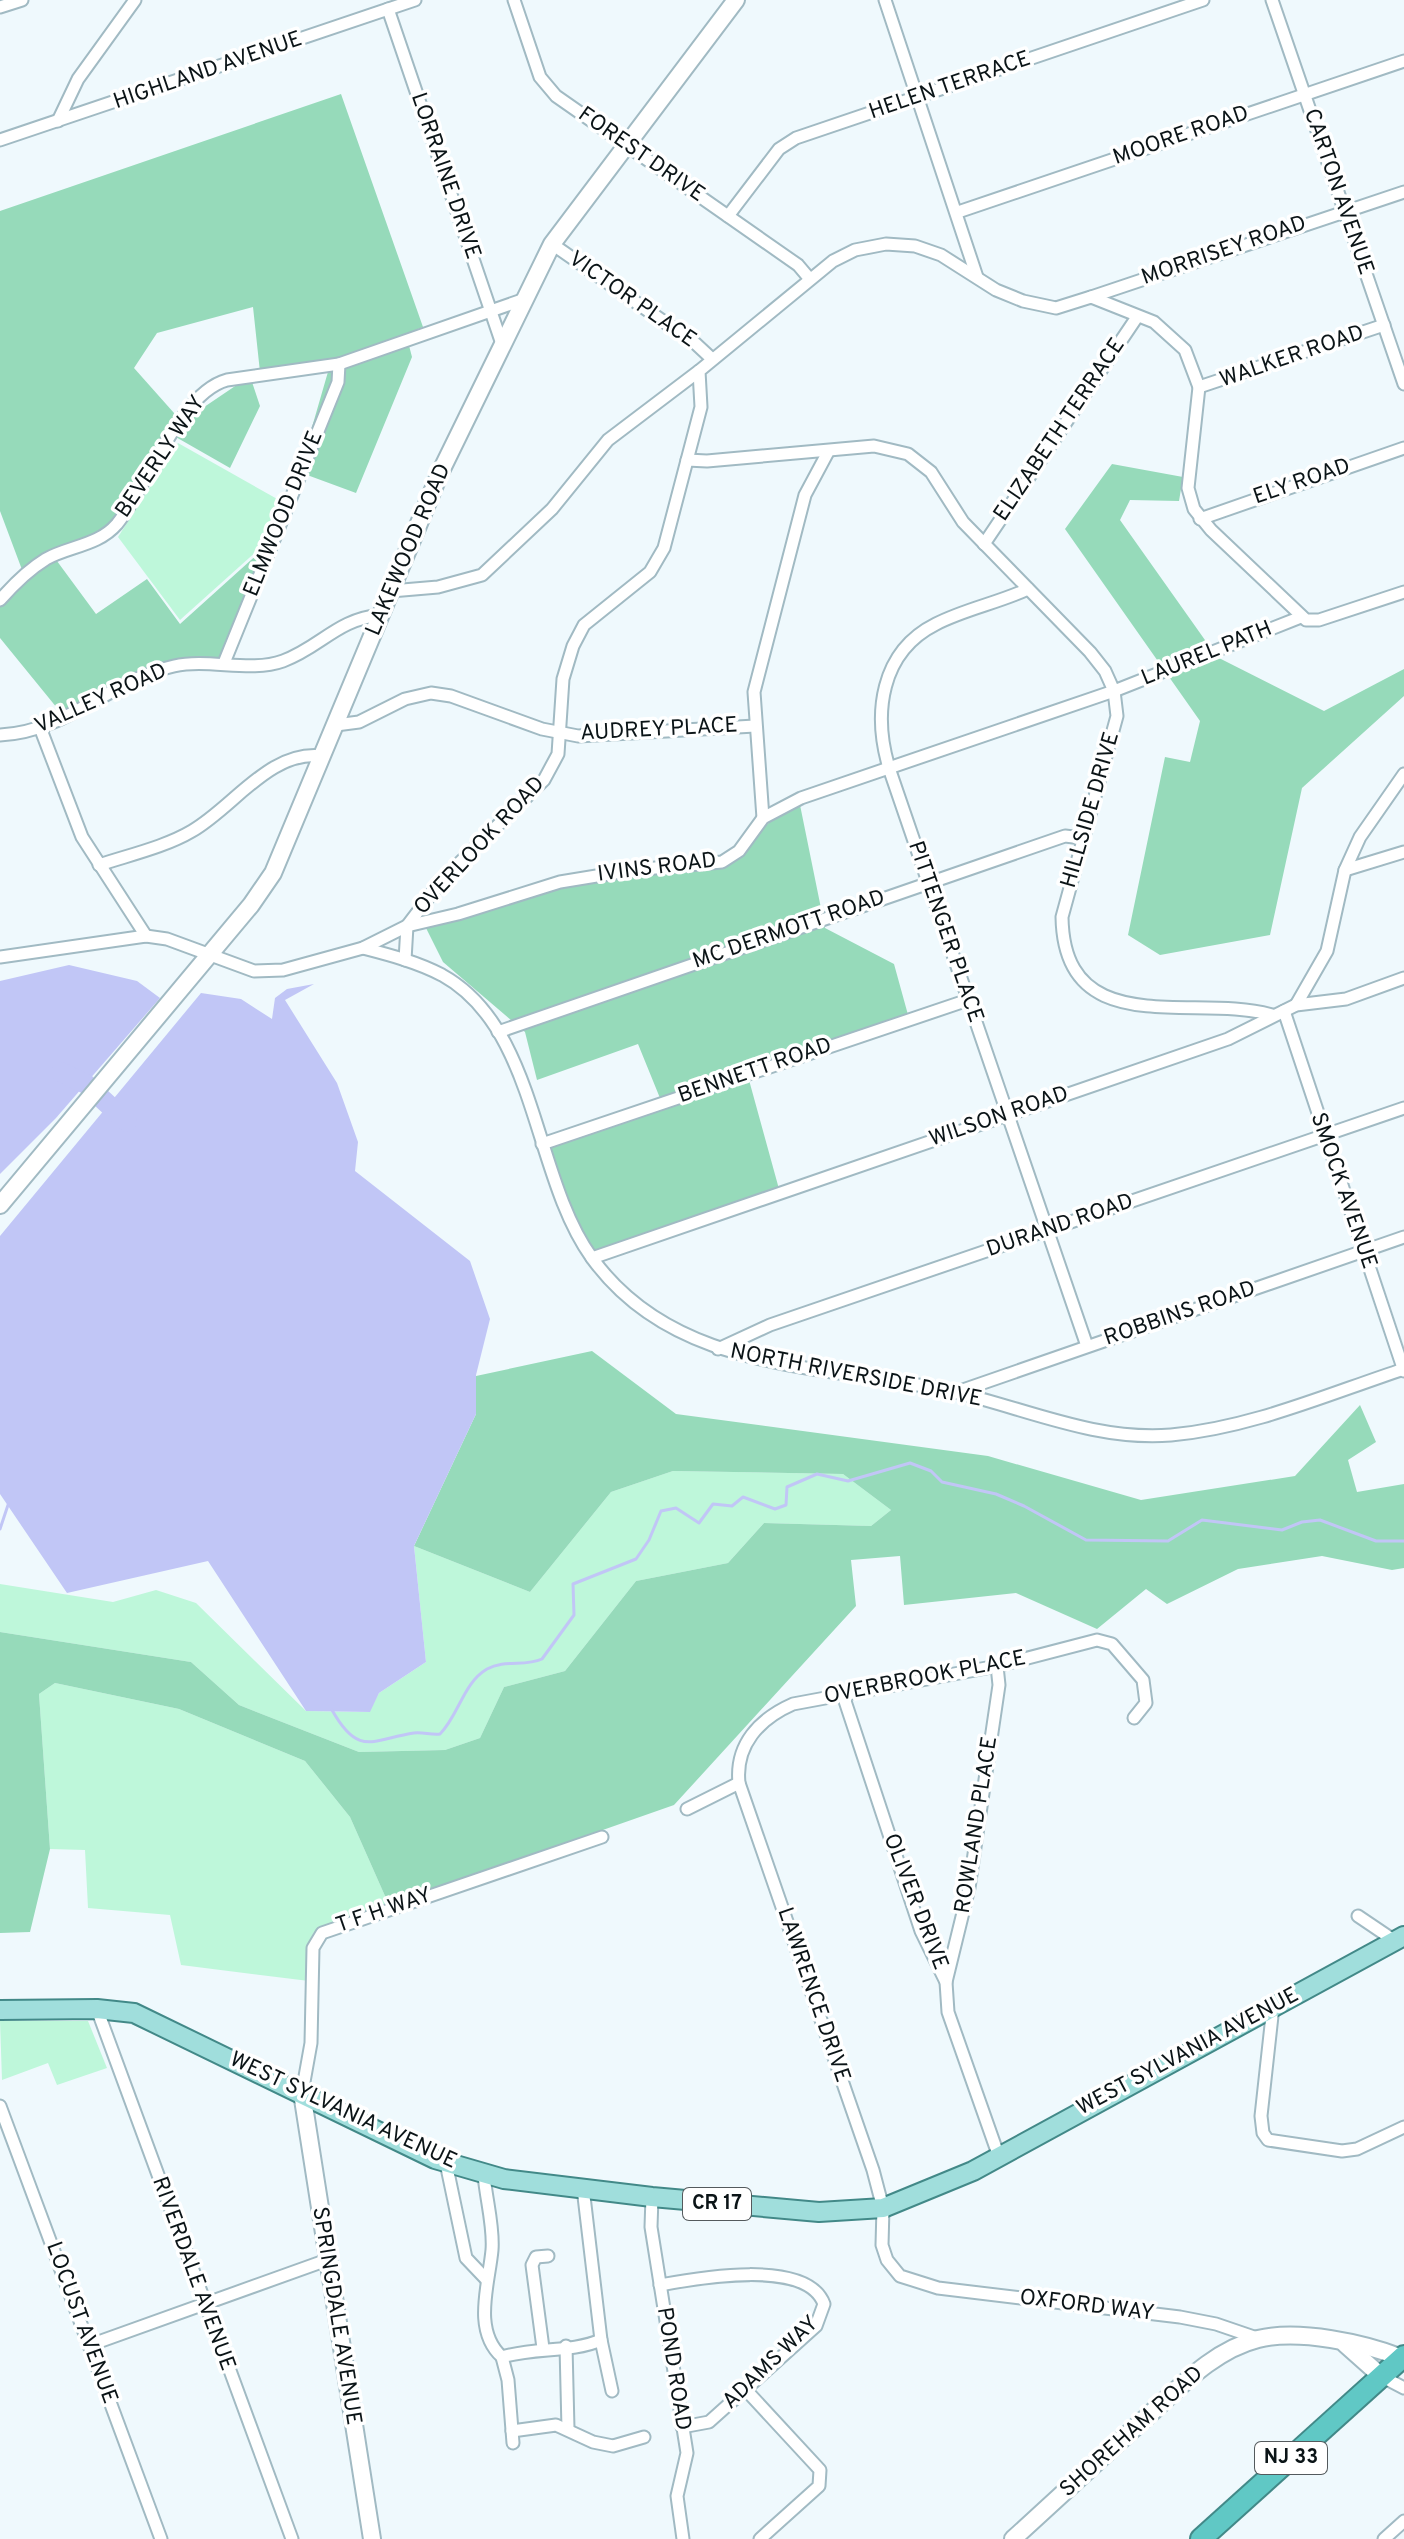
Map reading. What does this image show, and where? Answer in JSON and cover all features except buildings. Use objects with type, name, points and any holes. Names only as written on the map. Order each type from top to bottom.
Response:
[{"type":"highway","name":"NJ 33","points":[[1201,2539],[1403,2358]]},
{"type":"main road","name":"WEST SYLVANIA AVENUE","points":[[0,2010],[97,2009],[148,2018],[446,2163],[484,2175],[652,2197],[819,2212],[883,2208],[977,2177],[998,2154],[1399,1938]]},
{"type":"street","points":[[0,7],[22,0]]},
{"type":"street","points":[[58,121],[78,79],[135,0]]},
{"type":"street","name":"HIGHLAND AVENUE","points":[[0,140],[415,0]]},
{"type":"street","name":"FOREST DRIVE","points":[[514,0],[546,87],[798,265],[809,278]]},
{"type":"street","name":"LAKEWOOD ROAD","points":[[0,1205],[209,955],[273,873],[440,473],[552,244],[736,0]]},
{"type":"street","points":[[885,0],[958,212],[977,277]]},
{"type":"street","name":"HELEN TERRACE","points":[[728,216],[786,143],[1203,0]]},
{"type":"street","name":"CARTON AVENUE","points":[[1272,0],[1404,384]]},
{"type":"street","name":"LORRAINE DRIVE","points":[[388,9],[502,344]]},
{"type":"street","name":"MOORE ROAD","points":[[958,212],[1404,61]]},
{"type":"street","name":"MORRISEY ROAD","points":[[699,371],[809,278],[846,254],[886,244],[924,249],[1010,295],[1051,308],[1404,192]]},
{"type":"street","name":"VICTOR PLACE","points":[[552,244],[696,344],[711,358]]},
{"type":"street","points":[[1091,297],[1154,322],[1177,340],[1192,361],[1199,387],[1188,488],[1200,519],[1301,617]]},
{"type":"street","name":"BEVERLY WAY","points":[[0,600],[28,571],[111,530],[191,406],[213,386],[227,380],[339,364],[525,299]]},
{"type":"street","name":"ELIZABETH TERRACE","points":[[984,544],[1137,317]]},
{"type":"street","name":"WALKER ROAD","points":[[1199,387],[1384,325]]},
{"type":"street","name":"ELMWOOD DRIVE","points":[[224,663],[338,382],[339,364]]},
{"type":"street","points":[[391,591],[453,584],[482,575],[552,509],[608,440],[699,371]]},
{"type":"street","name":"OVERLOOK ROAD","points":[[405,960],[407,926],[442,880],[544,780],[558,754],[563,679],[573,646],[584,625],[641,581],[661,556],[702,399],[699,371]]},
{"type":"street","name":"HILLSIDE DRIVE","points":[[687,460],[828,452],[874,446],[908,454],[931,472],[955,512],[1090,652],[1105,671],[1114,691],[1116,726],[1063,910],[1062,934],[1067,953],[1091,986],[1114,1001],[1131,1006],[1225,1007],[1278,1013]]},
{"type":"street","name":"ELY ROAD","points":[[1200,519],[1404,448]]},
{"type":"street","points":[[763,818],[755,687],[812,479],[828,452]]},
{"type":"street","name":"PITTENGER PLACE","points":[[1028,589],[937,623],[904,650],[886,681],[880,706],[880,738],[1087,1346]]},
{"type":"street","name":"LAUREL PATH","points":[[1114,691],[1301,617],[1310,622],[1319,620],[1404,592]]},
{"type":"street","name":"VALLEY ROAD","points":[[0,735],[41,730],[172,666],[280,662],[348,621],[381,615]]},
{"type":"street","name":"IVINS ROAD","points":[[146,936],[167,939],[241,968],[267,972],[363,948],[407,926],[586,876],[709,866],[739,851],[763,818],[801,798],[1114,691]]},
{"type":"street","name":"AUDREY PLACE","points":[[336,725],[359,722],[405,699],[431,693],[451,696],[578,736],[755,726]]},
{"type":"street","points":[[0,957],[146,936],[99,865],[71,815],[41,730]]},
{"type":"street","points":[[99,865],[192,831],[255,780],[307,754],[323,756]]},
{"type":"street","points":[[1296,1005],[1327,951],[1345,870],[1360,837],[1404,774]]},
{"type":"street","name":"MC DERMOTT ROAD","points":[[498,1032],[1065,836],[1082,838]]},
{"type":"street","points":[[1345,870],[1404,852]]},
{"type":"street","name":"NORTH RIVERSIDE DRIVE","points":[[363,948],[405,960],[442,976],[484,1010],[515,1067],[562,1201],[592,1258],[643,1309],[684,1335],[717,1349],[777,1363],[956,1392],[1082,1428],[1168,1435],[1243,1423],[1404,1369]]},
{"type":"street","name":"WILSON ROAD","points":[[592,1258],[1228,1039],[1296,1005],[1346,999],[1404,978]]},
{"type":"street","name":"BENNETT ROAD","points":[[542,1144],[968,1000]]},
{"type":"street","name":"SMOCK AVENUE","points":[[1278,1013],[1324,1135],[1404,1369]]},
{"type":"street","name":"DURAND ROAD","points":[[717,1349],[770,1325],[1404,1108]]},
{"type":"street","name":"ROBBINS ROAD","points":[[956,1392],[1404,1237]]},
{"type":"street","name":"OVERBROOK PLACE","points":[[739,1783],[737,1764],[741,1753],[765,1719],[793,1704],[997,1666],[1097,1640],[1112,1644],[1143,1680],[1146,1703],[1134,1718]]},
{"type":"street","name":"ROWLAND PLACE","points":[[946,1982],[969,1888],[999,1685],[997,1666]]},
{"type":"street","name":"OLIVER DRIVE","points":[[843,1695],[921,1931],[946,1982],[948,2012],[998,2154]]},
{"type":"street","points":[[687,1809],[739,1783]]},
{"type":"street","name":"LAWRENCE DRIVE","points":[[739,1783],[873,2170],[883,2208]]},
{"type":"street","name":"T F H WAY","points":[[302,2093],[311,2043],[313,1948],[319,1935],[602,1837]]},
{"type":"street","points":[[1358,1916],[1399,1938]]},
{"type":"street","points":[[1273,2007],[1261,2116],[1263,2133],[1268,2140],[1350,2151],[1404,2127]]},
{"type":"street","name":"RIVERDALE AVENUE","points":[[97,2009],[292,2539]]},
{"type":"street","name":"SPRINGDALE AVENUE","points":[[302,2093],[372,2539]]},
{"type":"street","name":"LOCUST AVENUE","points":[[0,2106],[161,2539]]},
{"type":"street","points":[[446,2163],[466,2258],[486,2279]]},
{"type":"street","points":[[484,2175],[493,2248],[486,2279],[486,2329],[491,2347],[502,2357],[508,2380],[513,2437],[556,2425],[593,2442],[613,2446],[644,2437]]},
{"type":"street","points":[[583,2188],[601,2340],[612,2391]]},
{"type":"street","name":"POND ROAD","points":[[652,2197],[651,2227],[688,2459],[677,2496],[683,2539]]},
{"type":"street","name":"OXFORD WAY","points":[[883,2208],[882,2245],[887,2260],[900,2276],[915,2284],[1180,2317],[1216,2324],[1259,2339],[1297,2336],[1379,2349],[1403,2358]]},
{"type":"street","points":[[543,2348],[532,2265],[536,2257],[548,2256]]},
{"type":"street","points":[[90,2345],[327,2260]]},
{"type":"street","name":"ADAMS WAY","points":[[660,2285],[732,2274],[800,2281],[815,2289],[824,2304],[820,2320],[746,2390],[709,2422],[682,2427]]},
{"type":"street","name":"SHOREHAM ROAD","points":[[1013,2539],[1201,2369],[1221,2355],[1259,2339]]},
{"type":"street","points":[[502,2357],[543,2348],[587,2346],[601,2340]]},
{"type":"street","points":[[1345,2344],[1381,2376],[1404,2388]]},
{"type":"street","points":[[566,2346],[568,2429]]},
{"type":"street","points":[[746,2390],[822,2476],[819,2486],[760,2539]]},
{"type":"street","points":[[1384,2539],[1404,2521]]},
{"type":"green space","points":[[341,94],[423,327],[406,334],[412,357],[356,493],[299,472],[332,358],[260,372],[253,307],[157,333],[134,368],[182,422],[250,376],[260,406],[230,468],[174,436],[109,532],[54,557],[96,614],[147,579],[180,624],[272,541],[224,663],[162,668],[66,719],[0,638],[0,600],[24,575],[0,511],[0,211]]},
{"type":"green space","points":[[178,443],[279,500],[259,549],[180,620],[118,537]]},
{"type":"green space","points":[[1112,464],[1183,477],[1179,501],[1130,500],[1120,520],[1217,657],[1324,711],[1404,669],[1404,696],[1302,788],[1270,935],[1160,955],[1128,935],[1165,757],[1190,762],[1200,721],[1065,529]]},
{"type":"green space","points":[[799,800],[825,928],[894,964],[910,1022],[749,1080],[779,1189],[590,1256],[542,1146],[662,1103],[638,1044],[537,1080],[525,1032],[443,962],[426,928],[580,877],[709,869]]},
{"type":"green space","points":[[592,1351],[676,1414],[988,1456],[1141,1500],[1295,1476],[1360,1405],[1376,1442],[1348,1460],[1357,1492],[1404,1484],[1404,1568],[1392,1570],[1322,1556],[1238,1569],[1167,1604],[1146,1589],[1097,1629],[1016,1593],[904,1605],[900,1556],[851,1560],[856,1606],[674,1805],[389,1905],[350,1817],[305,1761],[179,1709],[55,1683],[39,1694],[50,1849],[30,1932],[0,1933],[0,1632],[191,1662],[239,1705],[359,1752],[445,1750],[480,1738],[504,1687],[565,1671],[636,1581],[728,1563],[764,1523],[871,1526],[891,1510],[843,1474],[673,1471],[611,1492],[530,1592],[414,1546],[476,1414],[476,1376]]},
{"type":"green space","points":[[673,1471],[843,1474],[891,1510],[871,1526],[764,1523],[728,1563],[636,1581],[565,1671],[504,1687],[480,1738],[445,1750],[359,1752],[239,1705],[191,1662],[0,1632],[0,1584],[113,1602],[156,1590],[196,1603],[306,1711],[369,1712],[379,1693],[426,1662],[414,1546],[530,1592],[611,1492]]},
{"type":"green space","points":[[55,1683],[179,1709],[305,1761],[350,1817],[389,1905],[313,1933],[309,1981],[181,1965],[170,1915],[88,1908],[85,1850],[50,1849],[39,1694]]},
{"type":"green space","points":[[0,2021],[88,2021],[107,2068],[57,2085],[48,2063],[2,2080]]},
{"type":"water","points":[[69,965],[137,981],[160,998],[56,1118],[0,1174],[0,981]]},
{"type":"water","points":[[314,984],[285,1000],[337,1083],[358,1142],[355,1171],[470,1261],[490,1319],[476,1375],[476,1414],[414,1546],[426,1662],[379,1693],[370,1712],[306,1711],[208,1561],[67,1593],[0,1494],[0,1236],[201,993],[241,999],[272,1019],[275,998],[287,989]]},
{"type":"waterway","points":[[61,1072],[86,1084],[127,1122]]},
{"type":"waterway","points":[[332,1710],[350,1735],[359,1740],[377,1741],[414,1733],[440,1734],[472,1682],[487,1669],[501,1664],[542,1659],[574,1615],[573,1584],[636,1559],[649,1540],[661,1511],[676,1508],[699,1523],[713,1504],[732,1506],[743,1497],[775,1509],[786,1505],[787,1487],[817,1474],[848,1481],[910,1463],[931,1471],[942,1482],[996,1494],[1024,1506],[1086,1540],[1168,1541],[1202,1520],[1282,1530],[1302,1522],[1320,1520],[1376,1541],[1404,1541]]},
{"type":"waterway","points":[[0,1529],[8,1505]]}]
